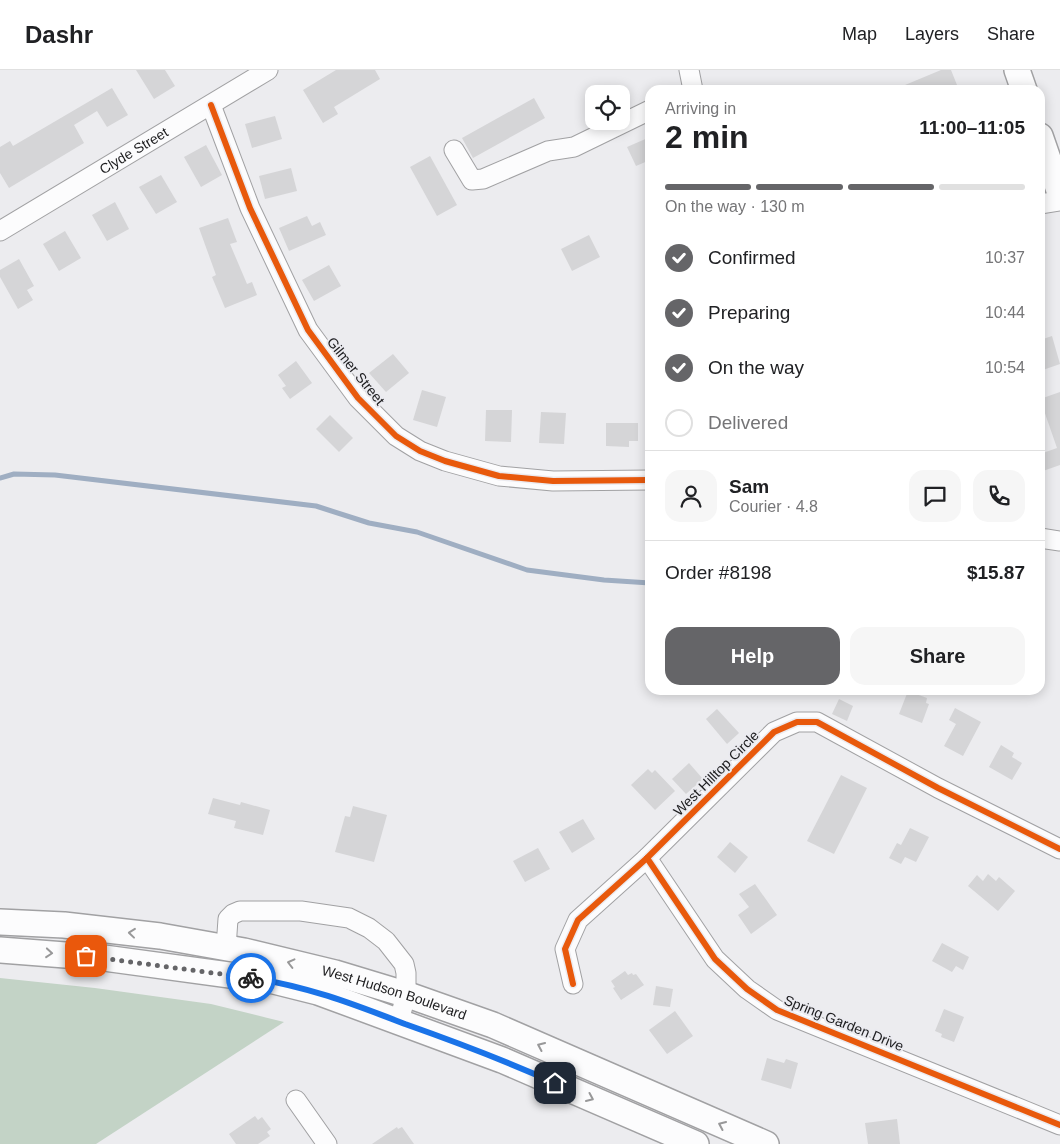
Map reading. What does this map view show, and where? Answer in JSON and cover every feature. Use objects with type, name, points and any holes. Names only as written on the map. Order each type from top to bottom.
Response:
[{"type":"main road","points":[[1017,70],[1022,85]]},
{"type":"main road","points":[[1045,150],[1060,193]]},
{"type":"main road","name":"West Hudson Boulevard","points":[[0,922],[64,925],[150,935],[226,948],[335,973],[406,995],[515,1034],[766,1144]]},
{"type":"main road","name":"West Hudson Boulevard","points":[[0,950],[104,958],[274,981],[318,992],[502,1060],[696,1144]]},
{"type":"street","name":"Clyde Street","points":[[0,231],[268,70]]},
{"type":"street","points":[[689,70],[691,85]]},
{"type":"street","name":"Gilmer Street","points":[[211,105],[250,208],[308,330],[358,398],[396,436],[420,451],[446,461],[499,476],[553,481],[645,480]]},
{"type":"street","points":[[454,150],[472,180],[483,179],[548,151],[574,146],[645,112]]},
{"type":"street","points":[[1045,204],[1060,202]]},
{"type":"street","points":[[1045,539],[1060,542]]},
{"type":"street","name":"West Hilltop Circle","points":[[573,984],[565,949],[578,920],[648,858],[774,732],[797,722],[816,722],[938,788],[1060,849]]},
{"type":"street","name":"Spring Garden Drive","points":[[648,858],[715,959],[747,989],[777,1010],[1060,1125]]},
{"type":"street","points":[[226,948],[228,918],[240,911],[301,911],[349,918],[369,928],[386,941],[404,964],[406,995],[399,1021]]},
{"type":"street","points":[[296,1100],[327,1144]]},
{"type":"green space","points":[[0,978],[95,988],[211,1004],[284,1022],[96,1144],[0,1144]]},
{"type":"building","points":[[136,70],[165,70],[175,86],[154,99]]},
{"type":"building","points":[[336,70],[375,70],[380,79],[334,107],[338,114],[323,123],[303,90]]},
{"type":"building","points":[[941,70],[951,70],[957,85],[905,85]]},
{"type":"building","points":[[112,88],[128,115],[107,127],[97,111],[74,125],[84,143],[9,188],[0,173],[0,147],[10,141],[13,146]]},
{"type":"building","points":[[534,98],[545,118],[473,158],[462,138]]},
{"type":"building","points":[[275,116],[282,139],[252,148],[245,124]]},
{"type":"building","points":[[645,139],[645,162],[636,166],[627,147]]},
{"type":"building","points":[[206,145],[222,175],[201,187],[184,157]]},
{"type":"building","points":[[430,156],[457,205],[437,216],[410,167]]},
{"type":"building","points":[[291,168],[297,191],[265,199],[259,176]]},
{"type":"building","points":[[161,175],[177,202],[156,214],[139,187]]},
{"type":"building","points":[[115,202],[129,229],[107,241],[92,215]]},
{"type":"building","points":[[307,216],[312,226],[320,222],[326,235],[289,251],[279,228]]},
{"type":"building","points":[[228,218],[237,242],[230,244],[247,284],[252,282],[257,295],[225,308],[212,277],[216,275],[199,228]]},
{"type":"building","points":[[65,231],[81,258],[59,271],[43,244]]},
{"type":"building","points":[[589,235],[600,257],[572,271],[561,249]]},
{"type":"building","points":[[19,259],[34,286],[27,290],[33,300],[18,309],[0,277],[0,270]]},
{"type":"building","points":[[329,265],[341,286],[314,301],[302,280]]},
{"type":"building","points":[[1052,336],[1060,364],[1045,369],[1045,338]]},
{"type":"building","points":[[393,354],[409,373],[386,392],[369,373]]},
{"type":"building","points":[[296,361],[312,383],[290,399],[282,388],[286,386],[278,375]]},
{"type":"building","points":[[422,390],[446,397],[437,427],[413,420]]},
{"type":"building","points":[[1060,392],[1060,465],[1045,470],[1045,452],[1057,448],[1045,413],[1045,397]]},
{"type":"building","points":[[486,410],[512,410],[511,442],[485,441]]},
{"type":"building","points":[[541,412],[566,413],[564,444],[539,443]]},
{"type":"building","points":[[330,415],[353,438],[339,452],[316,429]]},
{"type":"building","points":[[606,423],[638,423],[638,441],[629,441],[629,447],[606,446]]},
{"type":"building","points":[[906,695],[919,695],[927,698],[926,703],[929,704],[922,723],[899,714]]},
{"type":"building","points":[[839,699],[853,706],[847,721],[832,714]]},
{"type":"building","points":[[955,708],[981,722],[963,756],[944,746],[956,724],[949,720]]},
{"type":"building","points":[[717,709],[739,733],[727,744],[706,719]]},
{"type":"building","points":[[1001,745],[1014,753],[1012,757],[1022,763],[1012,780],[989,767]]},
{"type":"building","points":[[689,763],[703,779],[686,794],[672,779]]},
{"type":"building","points":[[648,769],[652,773],[655,770],[675,791],[655,810],[631,785]]},
{"type":"building","points":[[841,775],[867,788],[834,854],[807,841]]},
{"type":"building","points":[[213,798],[240,805],[241,802],[270,810],[263,835],[234,828],[236,821],[208,814]]},
{"type":"building","points":[[353,806],[387,815],[374,862],[335,852],[345,816],[350,817]]},
{"type":"building","points":[[583,819],[595,839],[572,853],[559,832]]},
{"type":"building","points":[[910,828],[929,837],[916,862],[905,857],[901,864],[889,858],[897,843],[901,845]]},
{"type":"building","points":[[730,842],[748,857],[735,873],[717,857]]},
{"type":"building","points":[[538,848],[550,869],[525,882],[513,861]]},
{"type":"building","points":[[988,874],[996,881],[999,877],[1015,891],[998,911],[968,886],[977,875],[983,881]]},
{"type":"building","points":[[755,884],[777,915],[751,934],[738,915],[749,907],[739,894]]},
{"type":"building","points":[[942,943],[969,957],[963,970],[956,966],[952,972],[932,961]]},
{"type":"building","points":[[625,971],[628,975],[636,974],[644,985],[621,1000],[611,981]]},
{"type":"building","points":[[656,986],[673,989],[670,1007],[653,1005]]},
{"type":"building","points":[[944,1009],[964,1017],[954,1042],[941,1037],[942,1034],[935,1031]]},
{"type":"building","points":[[675,1011],[693,1036],[667,1054],[649,1030]]},
{"type":"building","points":[[767,1058],[784,1063],[786,1059],[798,1063],[791,1089],[761,1080]]},
{"type":"building","points":[[255,1116],[258,1120],[262,1117],[271,1129],[267,1132],[270,1136],[258,1144],[236,1144],[229,1134]]},
{"type":"building","points":[[897,1119],[900,1144],[868,1144],[865,1123]]},
{"type":"building","points":[[397,1127],[398,1129],[402,1127],[414,1144],[372,1144]]},
{"type":"waterway","points":[[0,478],[14,474],[55,475],[316,506],[369,523],[417,532],[527,570],[604,580],[645,583]]},
{"type":"cycle path","points":[[211,105],[250,208],[308,330],[358,398],[396,436],[420,451],[445,461],[499,476],[553,481],[645,480]]},
{"type":"cycle path","points":[[573,984],[565,949],[578,920],[647,858],[774,732],[797,722],[817,722],[938,788],[1060,849]]},
{"type":"cycle path","points":[[647,858],[715,959],[747,989],[777,1010],[1060,1125]]},
{"type":"way so far","points":[[86,956],[251,978]]},
{"type":"route","points":[[251,978],[274,981],[318,992],[502,1060],[555,1083]]}]
